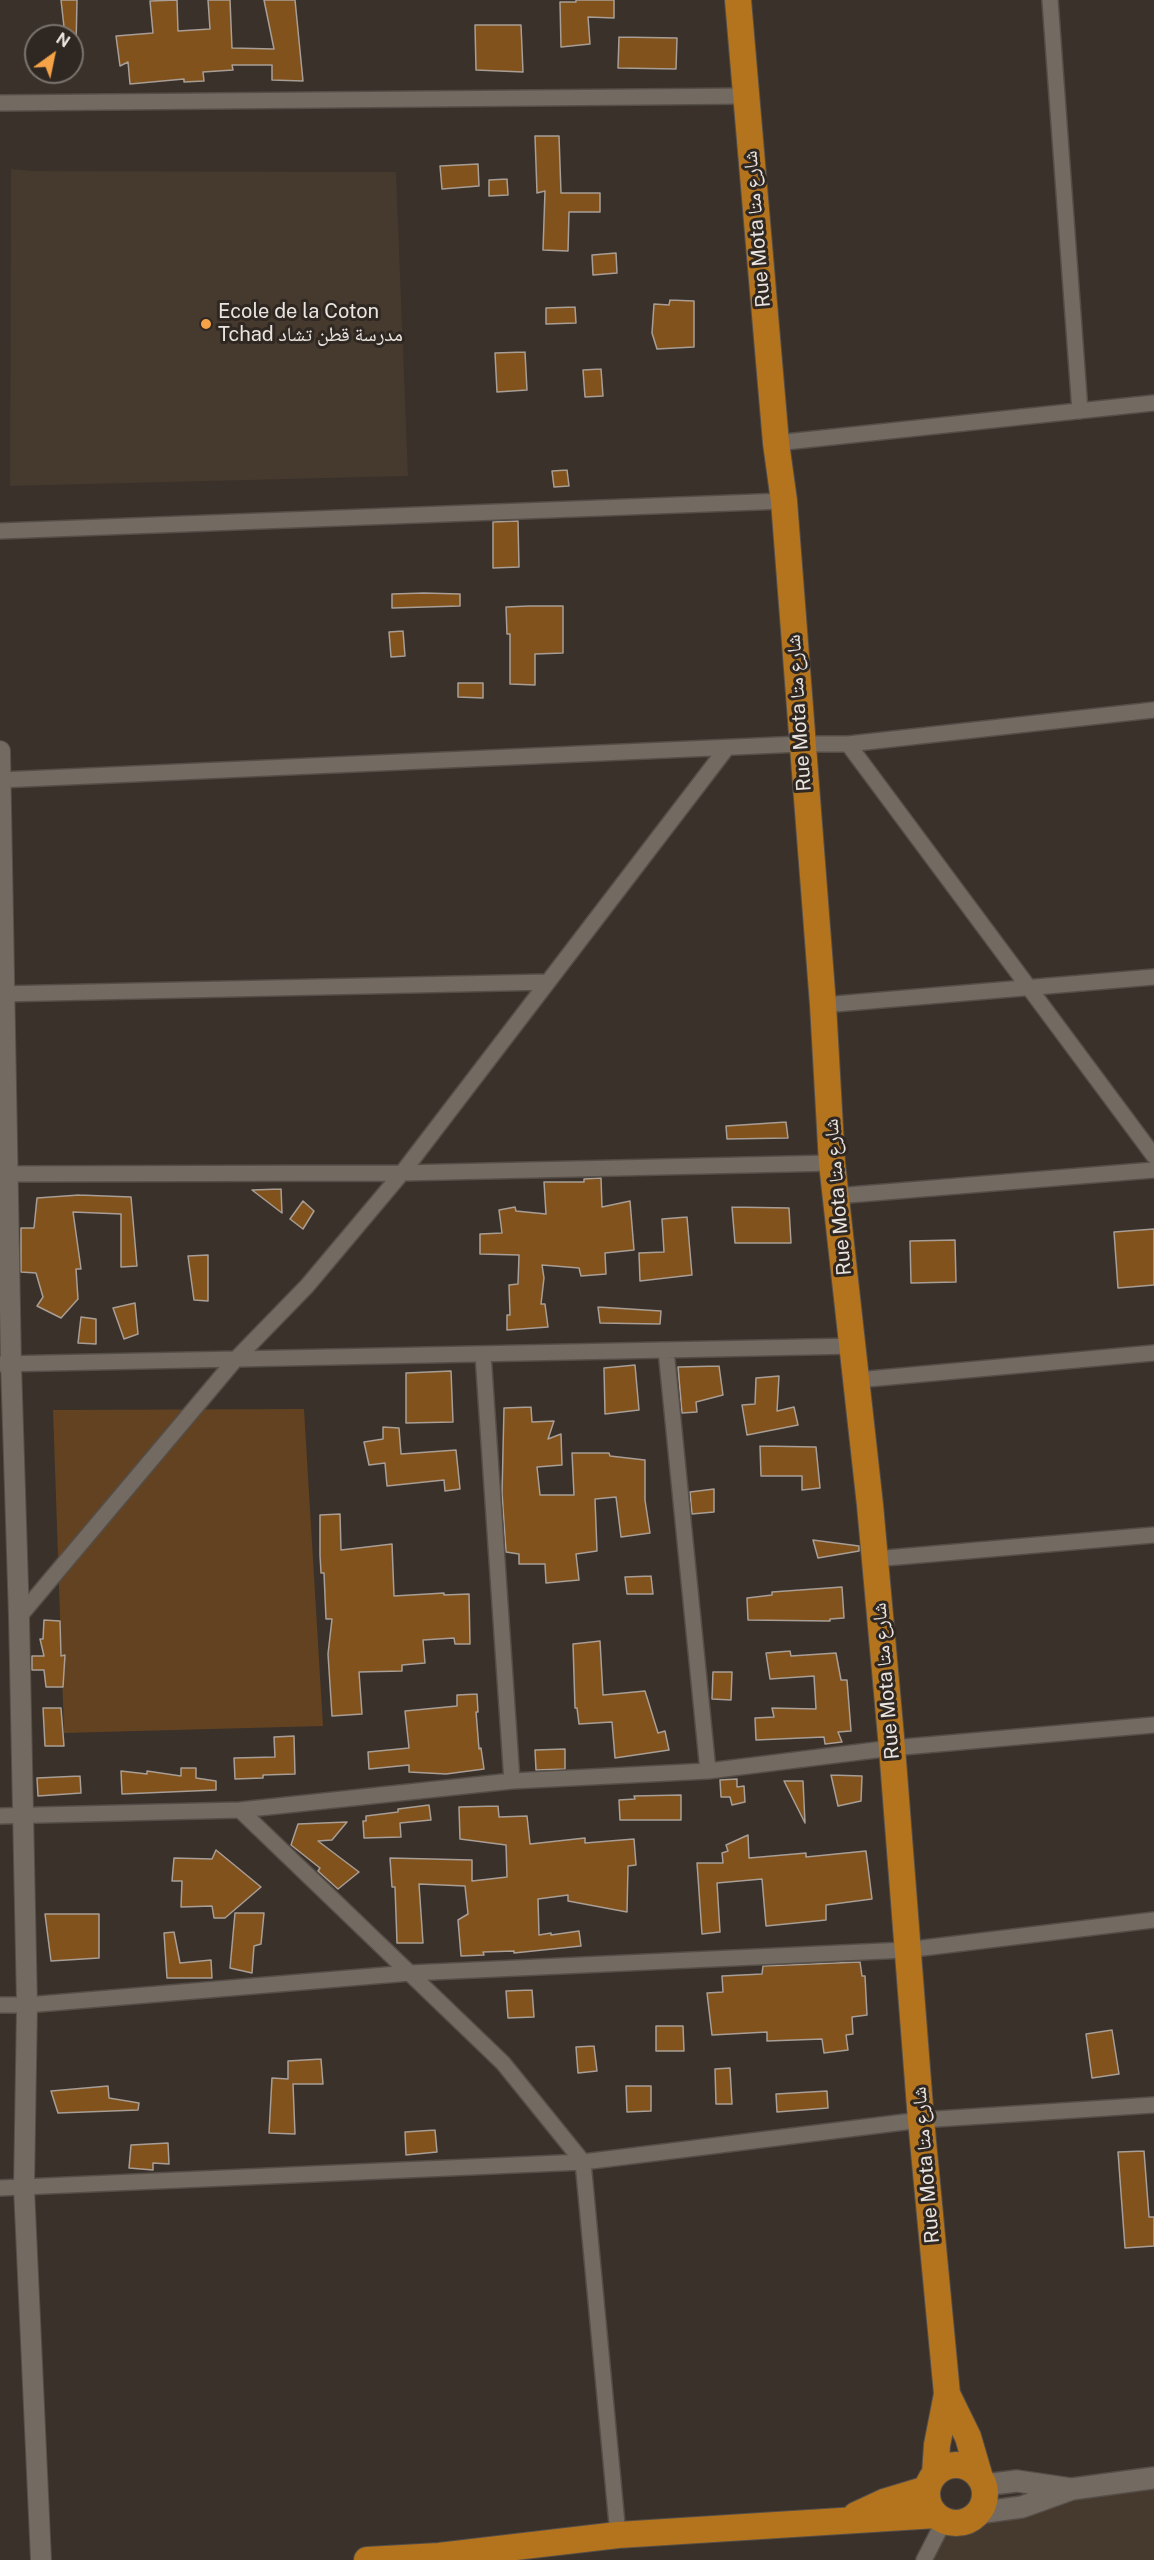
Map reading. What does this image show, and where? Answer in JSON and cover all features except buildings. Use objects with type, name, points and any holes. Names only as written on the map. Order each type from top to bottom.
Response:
[{"type":"highway","name":"Rue Mota شارع متا","points":[[738,0],[776,443],[784,501],[823,1005],[832,1163],[854,1346],[892,1748],[906,1950],[948,2394]]},
{"type":"highway","points":[[940,2518],[927,2499],[948,2394]]},
{"type":"highway","points":[[367,2560],[439,2558],[618,2535],[844,2520],[940,2518],[956,2523],[968,2521],[978,2513],[985,2500],[968,2437],[948,2394]]},
{"type":"highway","points":[[844,2520],[931,2482],[950,2465],[959,2465],[975,2472],[982,2482]]},
{"type":"main road","points":[[978,2513],[1022,2507],[1071,2489],[1154,2478]]},
{"type":"main road","points":[[982,2482],[1017,2481],[1071,2489]]},
{"type":"street","points":[[1050,0],[1080,411]]},
{"type":"street","points":[[0,103],[746,96]]},
{"type":"street","points":[[776,443],[1154,403]]},
{"type":"street","points":[[0,531],[784,501]]},
{"type":"street","points":[[1,780],[801,744],[848,744],[1154,710]]},
{"type":"street","points":[[848,744],[1154,1156]]},
{"type":"street","points":[[20,1617],[236,1359],[307,1286],[402,1173],[726,749]]},
{"type":"street","points":[[0,751],[6,1364],[20,1617],[27,2005],[24,2188],[41,2560]]},
{"type":"street","points":[[823,1005],[1154,977]]},
{"type":"street","points":[[2,994],[548,982]]},
{"type":"street","points":[[4,1174],[402,1173],[832,1163]]},
{"type":"street","points":[[836,1196],[1154,1170]]},
{"type":"street","points":[[6,1364],[854,1346]]},
{"type":"street","points":[[666,1350],[708,1771]]},
{"type":"street","points":[[857,1380],[1154,1353]]},
{"type":"street","points":[[483,1354],[512,1781]]},
{"type":"street","points":[[874,1559],[1154,1535]]},
{"type":"street","points":[[0,1816],[240,1810],[512,1781],[708,1771],[892,1748],[1154,1725]]},
{"type":"street","points":[[240,1810],[503,2063],[583,2162],[618,2535]]},
{"type":"street","points":[[0,2005],[27,2005],[410,1973],[906,1950],[1154,1920]]},
{"type":"street","points":[[0,2188],[583,2162],[921,2120],[1154,2105]]},
{"type":"street","points":[[924,2560],[940,2518]]},
{"type":"shaded area","name":"Ecole de la Coton Tchad مدرسة قطن تشاد","points":[[11,169],[33,171],[396,172],[408,476],[10,486]]},
{"type":"shaded area","points":[[304,1409],[323,1726],[64,1733],[53,1410]]},
{"type":"shaded area","points":[[1154,2478],[1154,2560],[924,2560],[944,2521],[956,2523],[968,2521],[978,2513]]},
{"type":"place","name":"Ecole de la Coton Tchad مدرسة قطن تشاد","points":[[206,324]]}]
